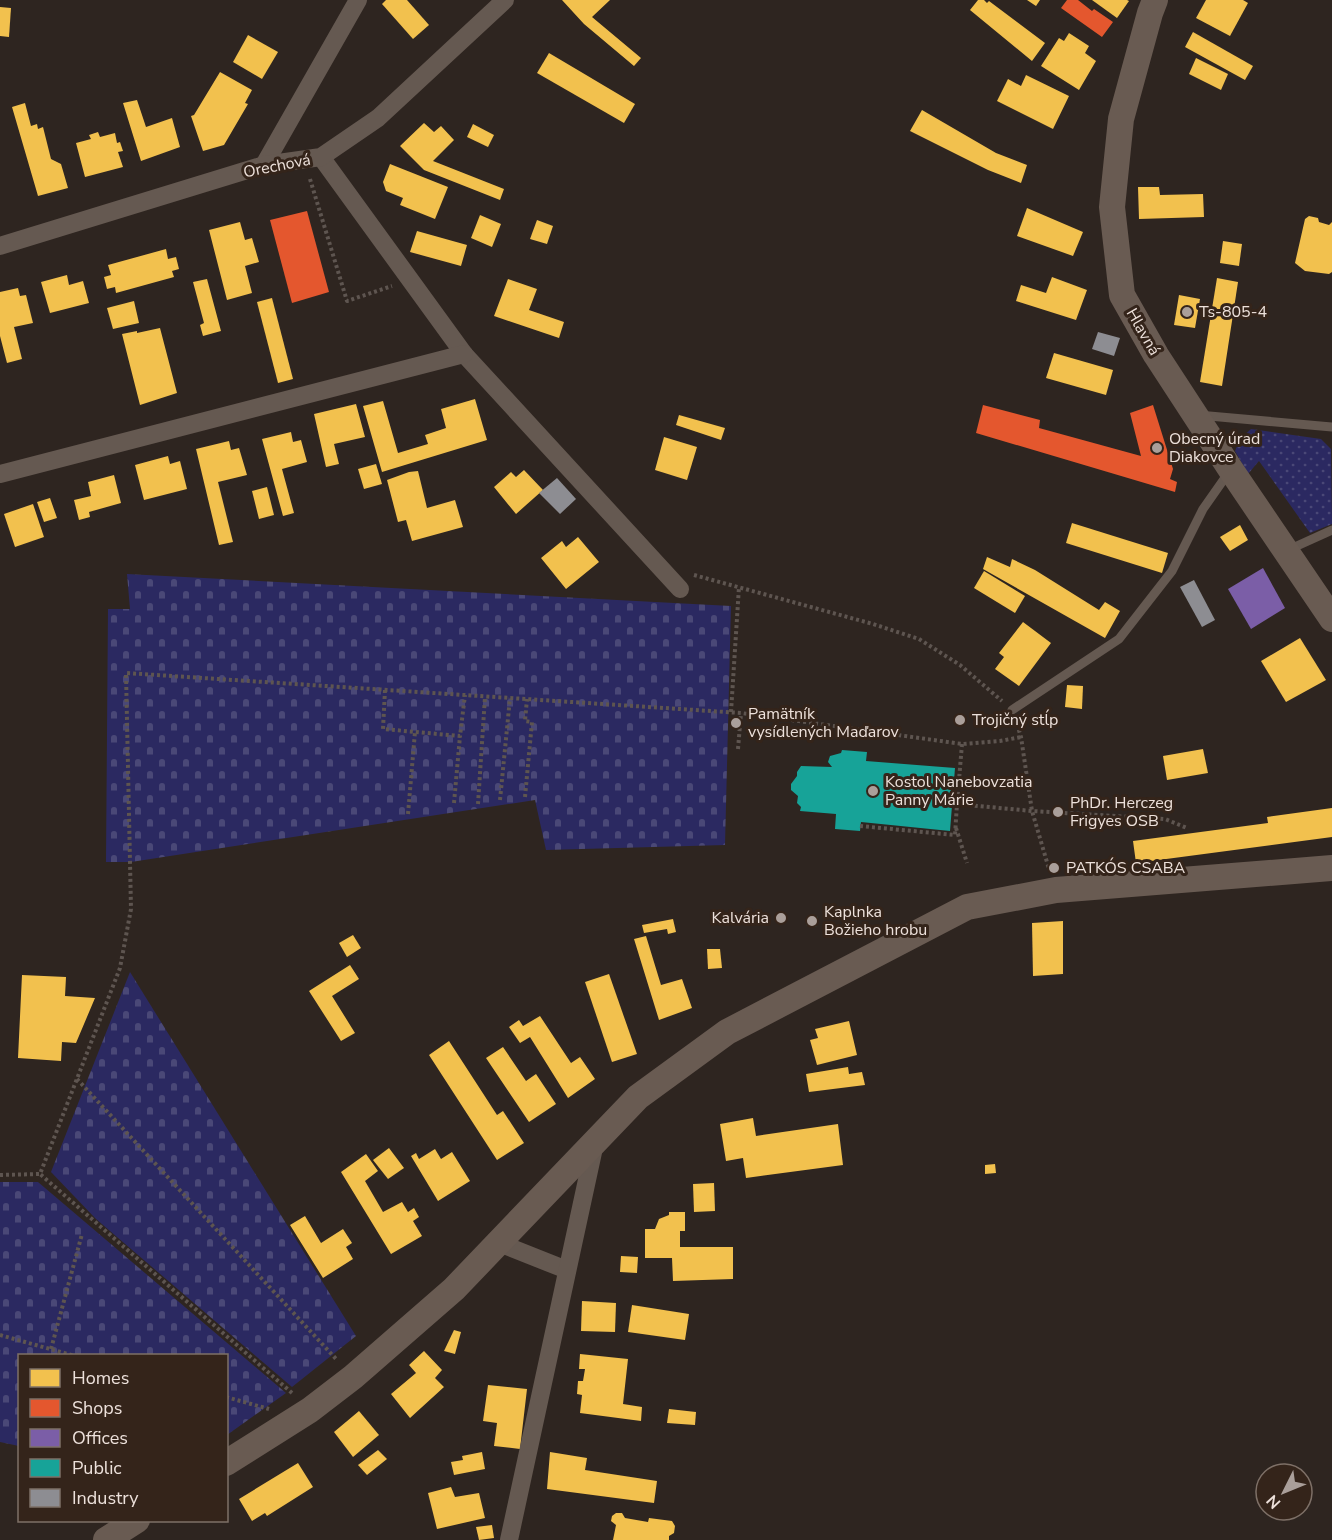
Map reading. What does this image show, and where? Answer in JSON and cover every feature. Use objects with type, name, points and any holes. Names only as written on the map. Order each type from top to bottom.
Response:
[{"type":"street","points":[[264,165],[358,0]]},
{"type":"street","name":"Orechová","points":[[0,246],[264,165],[312,158],[378,118],[506,0]]},
{"type":"street","name":"Hlavná","points":[[1155,0],[1121,119],[1112,207],[1122,295],[1156,355],[1332,619]]},
{"type":"street","points":[[312,158],[410,280],[464,354],[680,589]]},
{"type":"street","points":[[0,474],[464,354]]},
{"type":"street","points":[[228,1462],[310,1410],[352,1377],[454,1289],[638,1097],[727,1032],[967,908],[1056,890],[1332,868]]},
{"type":"street","points":[[509,1540],[595,1143]]},
{"type":"street","points":[[499,1243],[567,1270]]},
{"type":"street","points":[[106,1540],[135,1522]]},
{"type":"lane","points":[[1196,414],[1332,428]]},
{"type":"lane","points":[[1012,710],[1119,639],[1173,571],[1203,509],[1231,470]]},
{"type":"lane","points":[[1286,550],[1332,530]]},
{"type":"path","points":[[312,158],[347,301],[410,280]]},
{"type":"path","points":[[659,565],[873,624],[919,639],[960,665],[1012,710],[1021,737],[1032,812],[1056,890]]},
{"type":"path","points":[[731,712],[739,587]]},
{"type":"path","points":[[40,1174],[120,968],[131,909],[126,673],[731,712],[962,744],[1021,737]]},
{"type":"path","points":[[385,690],[383,729],[460,736]]},
{"type":"path","points":[[454,803],[465,695]]},
{"type":"path","points":[[478,804],[485,696]]},
{"type":"path","points":[[500,800],[510,698]]},
{"type":"path","points":[[525,797],[532,722],[525,721],[526,699]]},
{"type":"path","points":[[738,749],[741,713]]},
{"type":"path","points":[[408,814],[415,732]]},
{"type":"path","points":[[860,826],[955,835],[956,797],[962,744]]},
{"type":"path","points":[[957,804],[1032,812],[1165,819],[1187,828]]},
{"type":"path","points":[[955,824],[967,863]]},
{"type":"path","points":[[77,1079],[352,1377]]},
{"type":"path","points":[[0,1174],[40,1174],[310,1410]]},
{"type":"path","points":[[51,1349],[82,1234]]},
{"type":"path","points":[[0,1335],[68,1354]]},
{"type":"path","points":[[228,1398],[272,1410]]},
{"type":"green space","points":[[1251,429],[1321,439],[1331,449],[1332,524],[1310,533],[1259,461],[1248,474],[1235,451],[1240,439]]},
{"type":"green space","points":[[127,574],[731,606],[725,845],[546,850],[535,800],[131,862],[106,862],[108,609],[130,609]]},
{"type":"green space","points":[[130,972],[356,1336],[292,1387],[96,1219],[51,1172]]},
{"type":"green space","points":[[0,1182],[38,1182],[286,1393],[228,1434],[228,1354],[18,1354],[18,1446],[0,1442]]},
{"type":"building: Homes","points":[[386,0],[407,0],[429,25],[413,39],[382,4]]},
{"type":"building: Homes","points":[[562,0],[610,0],[592,17],[641,58],[634,66],[584,24]]},
{"type":"building: Homes","points":[[978,0],[984,0],[987,3],[989,1],[1045,43],[1032,61],[970,10]]},
{"type":"building: Homes","points":[[1027,0],[1040,0],[1036,6]]},
{"type":"building: Homes","points":[[1092,0],[1127,0],[1129,1],[1117,18]]},
{"type":"building: Homes","points":[[1206,0],[1243,0],[1248,3],[1230,36],[1196,18]]},
{"type":"building: Homes","points":[[0,7],[11,8],[9,37],[0,36]]},
{"type":"building: Homes","points":[[1193,32],[1253,66],[1245,80],[1185,47]]},
{"type":"building: Homes","points":[[1069,33],[1089,46],[1085,53],[1096,61],[1079,90],[1041,66],[1059,38],[1064,41]]},
{"type":"building: Homes","points":[[248,35],[278,52],[262,79],[233,62]]},
{"type":"building: Homes","points":[[549,53],[635,104],[624,123],[537,73]]},
{"type":"building: Homes","points":[[1196,58],[1228,74],[1221,90],[1189,74]]},
{"type":"building: Homes","points":[[220,72],[252,90],[245,103],[248,104],[224,145],[203,151],[191,116],[194,115]]},
{"type":"building: Homes","points":[[1026,75],[1069,96],[1053,129],[997,101],[1008,79],[1021,86]]},
{"type":"building: Homes","points":[[137,100],[146,127],[172,118],[180,147],[141,161],[123,103]]},
{"type":"building: Homes","points":[[25,103],[31,126],[37,124],[38,129],[43,127],[51,159],[61,164],[68,188],[38,196],[12,107]]},
{"type":"building: Homes","points":[[922,110],[996,153],[1027,165],[1021,183],[988,170],[910,131]]},
{"type":"building: Homes","points":[[424,123],[434,132],[441,126],[454,140],[433,161],[504,189],[500,200],[424,170],[400,146]]},
{"type":"building: Homes","points":[[473,124],[494,135],[488,147],[467,137]]},
{"type":"building: Homes","points":[[98,132],[100,137],[115,133],[117,143],[120,142],[123,151],[118,152],[123,167],[85,177],[76,143],[91,139],[89,135]]},
{"type":"building: Homes","points":[[390,164],[448,187],[435,219],[400,205],[403,198],[386,191],[383,182]]},
{"type":"building: Homes","points":[[1138,187],[1159,187],[1160,195],[1203,194],[1204,217],[1139,219]]},
{"type":"building: Homes","points":[[1027,208],[1083,232],[1073,256],[1017,236]]},
{"type":"building: Homes","points":[[480,215],[501,224],[492,247],[471,238]]},
{"type":"building: Homes","points":[[1309,216],[1318,218],[1319,222],[1329,225],[1332,222],[1332,272],[1329,274],[1305,271],[1295,263],[1305,219]]},
{"type":"building: Homes","points":[[537,220],[553,226],[547,244],[530,239]]},
{"type":"building: Homes","points":[[240,222],[245,240],[252,238],[259,262],[245,266],[252,293],[227,300],[209,230]]},
{"type":"building: Homes","points":[[417,231],[467,245],[461,266],[410,252]]},
{"type":"building: Homes","points":[[1223,241],[1242,244],[1239,266],[1220,263]]},
{"type":"building: Homes","points":[[166,249],[168,259],[176,257],[179,269],[172,271],[174,277],[116,293],[115,287],[107,289],[104,277],[111,275],[108,265]]},
{"type":"building: Homes","points":[[67,275],[69,285],[83,281],[89,303],[50,313],[41,282]]},
{"type":"building: Homes","points":[[1052,277],[1087,290],[1076,320],[1016,301],[1021,285],[1046,293]]},
{"type":"building: Homes","points":[[1217,278],[1238,282],[1222,386],[1200,382]]},
{"type":"building: Homes","points":[[207,279],[221,331],[203,336],[200,325],[204,323],[193,282]]},
{"type":"building: Homes","points":[[508,279],[537,289],[529,310],[564,322],[559,338],[494,316]]},
{"type":"building: Homes","points":[[18,288],[20,296],[26,295],[33,323],[14,327],[22,359],[7,363],[0,336],[0,292]]},
{"type":"building: Homes","name":"Ts-805-4","points":[[1179,295],[1200,299],[1195,328],[1174,325]]},
{"type":"building: Homes","points":[[272,298],[293,379],[278,383],[257,302]]},
{"type":"building: Homes","points":[[134,301],[139,323],[113,329],[107,308]]},
{"type":"building: Homes","points":[[160,328],[177,393],[140,405],[122,334]]},
{"type":"building: Homes","points":[[1054,353],[1113,370],[1106,395],[1046,378]]},
{"type":"building: Homes","points":[[475,399],[487,440],[382,472],[363,406],[383,401],[398,453],[428,444],[425,435],[446,428],[441,409]]},
{"type":"building: Homes","points":[[356,404],[365,437],[334,444],[339,464],[326,467],[314,414]]},
{"type":"building: Homes","points":[[679,415],[725,428],[721,440],[676,425]]},
{"type":"building: Homes","points":[[291,432],[293,442],[301,440],[307,462],[282,469],[294,513],[283,516],[262,439]]},
{"type":"building: Homes","points":[[664,437],[697,447],[687,480],[655,470]]},
{"type":"building: Homes","points":[[229,441],[231,450],[239,448],[247,475],[218,482],[233,542],[219,545],[196,449]]},
{"type":"building: Homes","points":[[168,456],[170,464],[180,461],[187,489],[144,500],[135,465]]},
{"type":"building: Homes","points":[[376,464],[382,484],[364,489],[358,469]]},
{"type":"building: Homes","points":[[524,470],[543,490],[516,514],[494,487],[511,472],[516,477]]},
{"type":"building: Homes","points":[[418,471],[427,508],[455,500],[463,527],[412,541],[406,520],[398,522],[387,480]]},
{"type":"building: Homes","points":[[114,475],[121,503],[89,512],[90,517],[79,520],[74,500],[91,496],[88,482]]},
{"type":"building: Homes","points":[[267,487],[274,515],[259,519],[252,491]]},
{"type":"building: Homes","points":[[50,498],[57,518],[44,522],[37,502]]},
{"type":"building: Homes","points":[[33,504],[44,537],[15,547],[4,514]]},
{"type":"building: Homes","points":[[1072,523],[1168,553],[1162,573],[1066,543]]},
{"type":"building: Homes","points":[[1240,525],[1248,540],[1230,551],[1220,537]]},
{"type":"building: Homes","points":[[578,537],[599,562],[566,589],[541,558],[562,541],[566,547]]},
{"type":"building: Homes","points":[[987,557],[1010,567],[1012,559],[1035,570],[1099,610],[1105,602],[1120,611],[1105,638],[983,569]]},
{"type":"building: Homes","points":[[984,571],[1025,596],[1015,613],[974,588]]},
{"type":"building: Homes","points":[[1023,622],[1051,643],[1019,686],[995,669],[1004,657],[999,653]]},
{"type":"building: Homes","points":[[1300,638],[1326,680],[1286,702],[1261,661]]},
{"type":"building: Homes","points":[[1067,685],[1083,686],[1082,709],[1065,707]]},
{"type":"building: Homes","points":[[1203,749],[1208,773],[1167,780],[1163,756]]},
{"type":"building: Homes","points":[[1332,808],[1332,837],[1136,863],[1133,841],[1268,823],[1267,817]]},
{"type":"building: Homes","points":[[673,919],[676,932],[668,934],[667,929],[644,933],[642,925]]},
{"type":"building: Homes","points":[[1063,921],[1063,974],[1033,976],[1032,923]]},
{"type":"building: Homes","points":[[353,935],[361,948],[347,957],[339,943]]},
{"type":"building: Homes","points":[[646,936],[661,985],[682,979],[692,1008],[659,1020],[634,939]]},
{"type":"building: Homes","points":[[707,949],[720,949],[722,968],[708,969]]},
{"type":"building: Homes","points":[[350,965],[359,979],[332,996],[355,1033],[341,1041],[309,991]]},
{"type":"building: Homes","points":[[609,974],[637,1054],[612,1062],[585,982]]},
{"type":"building: Homes","points":[[22,975],[66,977],[65,996],[95,998],[76,1043],[62,1042],[61,1061],[18,1058]]},
{"type":"building: Homes","points":[[540,1016],[571,1063],[580,1057],[595,1079],[568,1098],[530,1037],[520,1043],[509,1027],[519,1020],[523,1026]]},
{"type":"building: Homes","points":[[849,1021],[857,1055],[817,1065],[810,1040],[818,1038],[815,1029]]},
{"type":"building: Homes","points":[[449,1041],[497,1115],[503,1111],[524,1143],[497,1160],[429,1055]]},
{"type":"building: Homes","points":[[503,1047],[526,1081],[536,1074],[556,1104],[529,1122],[486,1058]]},
{"type":"building: Homes","points":[[848,1067],[849,1074],[862,1072],[865,1085],[809,1092],[806,1074]]},
{"type":"building: Homes","points":[[753,1118],[756,1136],[838,1124],[843,1165],[746,1178],[743,1158],[726,1161],[720,1124]]},
{"type":"building: Homes","points":[[389,1148],[404,1168],[388,1179],[373,1160]]},
{"type":"building: Homes","points":[[435,1149],[441,1159],[452,1152],[470,1181],[438,1201],[411,1156],[416,1153],[419,1159]]},
{"type":"building: Homes","points":[[366,1154],[378,1171],[365,1181],[383,1212],[402,1202],[408,1212],[414,1208],[419,1217],[413,1221],[422,1236],[391,1254],[341,1172]]},
{"type":"building: Homes","points":[[995,1164],[996,1173],[985,1174],[985,1165]]},
{"type":"building: Homes","points":[[714,1183],[715,1211],[694,1212],[693,1184]]},
{"type":"building: Homes","points":[[669,1212],[685,1212],[685,1231],[680,1231],[680,1247],[733,1247],[733,1279],[673,1281],[672,1258],[645,1258],[645,1229],[655,1229],[659,1219],[669,1215]]},
{"type":"building: Homes","points":[[305,1216],[321,1243],[343,1229],[352,1243],[346,1247],[353,1259],[323,1278],[290,1225]]},
{"type":"building: Homes","points":[[621,1256],[638,1257],[637,1273],[620,1272]]},
{"type":"building: Homes","points":[[582,1301],[616,1303],[615,1332],[581,1331]]},
{"type":"building: Homes","points":[[632,1305],[689,1314],[685,1340],[628,1332]]},
{"type":"building: Homes","points":[[454,1330],[461,1332],[455,1354],[444,1351]]},
{"type":"building: Homes","points":[[424,1351],[442,1370],[435,1378],[444,1387],[410,1418],[391,1394],[416,1373],[409,1365]]},
{"type":"building: Homes","points":[[580,1354],[628,1359],[623,1404],[642,1407],[641,1421],[580,1413],[582,1395],[577,1394],[578,1381],[583,1381],[585,1369],[579,1369]]},
{"type":"building: Homes","points":[[488,1385],[527,1389],[520,1449],[494,1446],[497,1423],[483,1421]]},
{"type":"building: Homes","points":[[669,1409],[696,1412],[695,1425],[667,1423]]},
{"type":"building: Homes","points":[[359,1411],[379,1435],[353,1457],[334,1432]]},
{"type":"building: Homes","points":[[378,1450],[387,1459],[367,1475],[358,1465]]},
{"type":"building: Homes","points":[[482,1452],[485,1469],[454,1475],[451,1462],[463,1460],[462,1456]]},
{"type":"building: Homes","points":[[550,1452],[587,1458],[585,1470],[657,1481],[654,1503],[547,1489]]},
{"type":"building: Homes","points":[[298,1463],[313,1487],[267,1516],[265,1513],[252,1521],[239,1499]]},
{"type":"building: Homes","points":[[451,1487],[455,1497],[479,1493],[485,1518],[437,1529],[428,1493]]},
{"type":"building: Homes","points":[[622,1513],[625,1518],[648,1522],[649,1518],[672,1521],[675,1526],[674,1533],[669,1536],[669,1540],[613,1540],[616,1525],[611,1521],[612,1516]]},
{"type":"building: Homes","points":[[492,1525],[494,1538],[479,1540],[476,1527]]},
{"type":"building: Shops","points":[[1067,0],[1078,0],[1092,11],[1094,9],[1113,22],[1102,37],[1061,8]]},
{"type":"building: Shops","points":[[307,211],[329,292],[292,303],[270,220]]},
{"type":"building: Shops","points":[[983,405],[1040,420],[1039,428],[1141,456],[1130,413],[1153,405],[1173,469],[1170,479],[1177,482],[1175,492],[976,433]]},
{"type":"building: Offices","points":[[1263,568],[1285,608],[1251,629],[1228,589]]},
{"type":"building: Public","name":"Kostol Nanebovzatia Panny Márie","points":[[842,750],[867,752],[866,761],[955,768],[950,831],[861,822],[860,831],[835,829],[836,814],[800,811],[801,807],[797,803],[798,796],[791,790],[791,784],[801,766],[832,767],[828,762],[830,756],[841,753]]},
{"type":"building: Public","name":"Kaplnka Božieho hrobu","points":[[809,915],[818,917],[816,927],[806,925]]},
{"type":"building: Industry","points":[[1098,332],[1120,338],[1114,356],[1092,349]]},
{"type":"building: Industry","points":[[557,478],[576,499],[560,514],[539,493]]},
{"type":"building: Industry","points":[[1194,580],[1215,620],[1202,627],[1180,587]]},
{"type":"place","name":"Ts-805-4","points":[[1187,312]]},
{"type":"place","name":"Obecný úrad Diakovce","points":[[1157,448]]},
{"type":"place","name":"Trojičný stĺp","points":[[960,720]]},
{"type":"place","name":"Pamätník vysídlených Maďarov","points":[[736,723]]},
{"type":"place","name":"Kostol Nanebovzatia Panny Márie","points":[[873,791]]},
{"type":"place","name":"PhDr. Herczeg Frigyes OSB","points":[[1058,812]]},
{"type":"place","name":"PATKÓS CSABA","points":[[1054,868]]},
{"type":"place","name":"Kalvária","points":[[781,918]]},
{"type":"place","name":"Kaplnka Božieho hrobu","points":[[812,921]]}]
